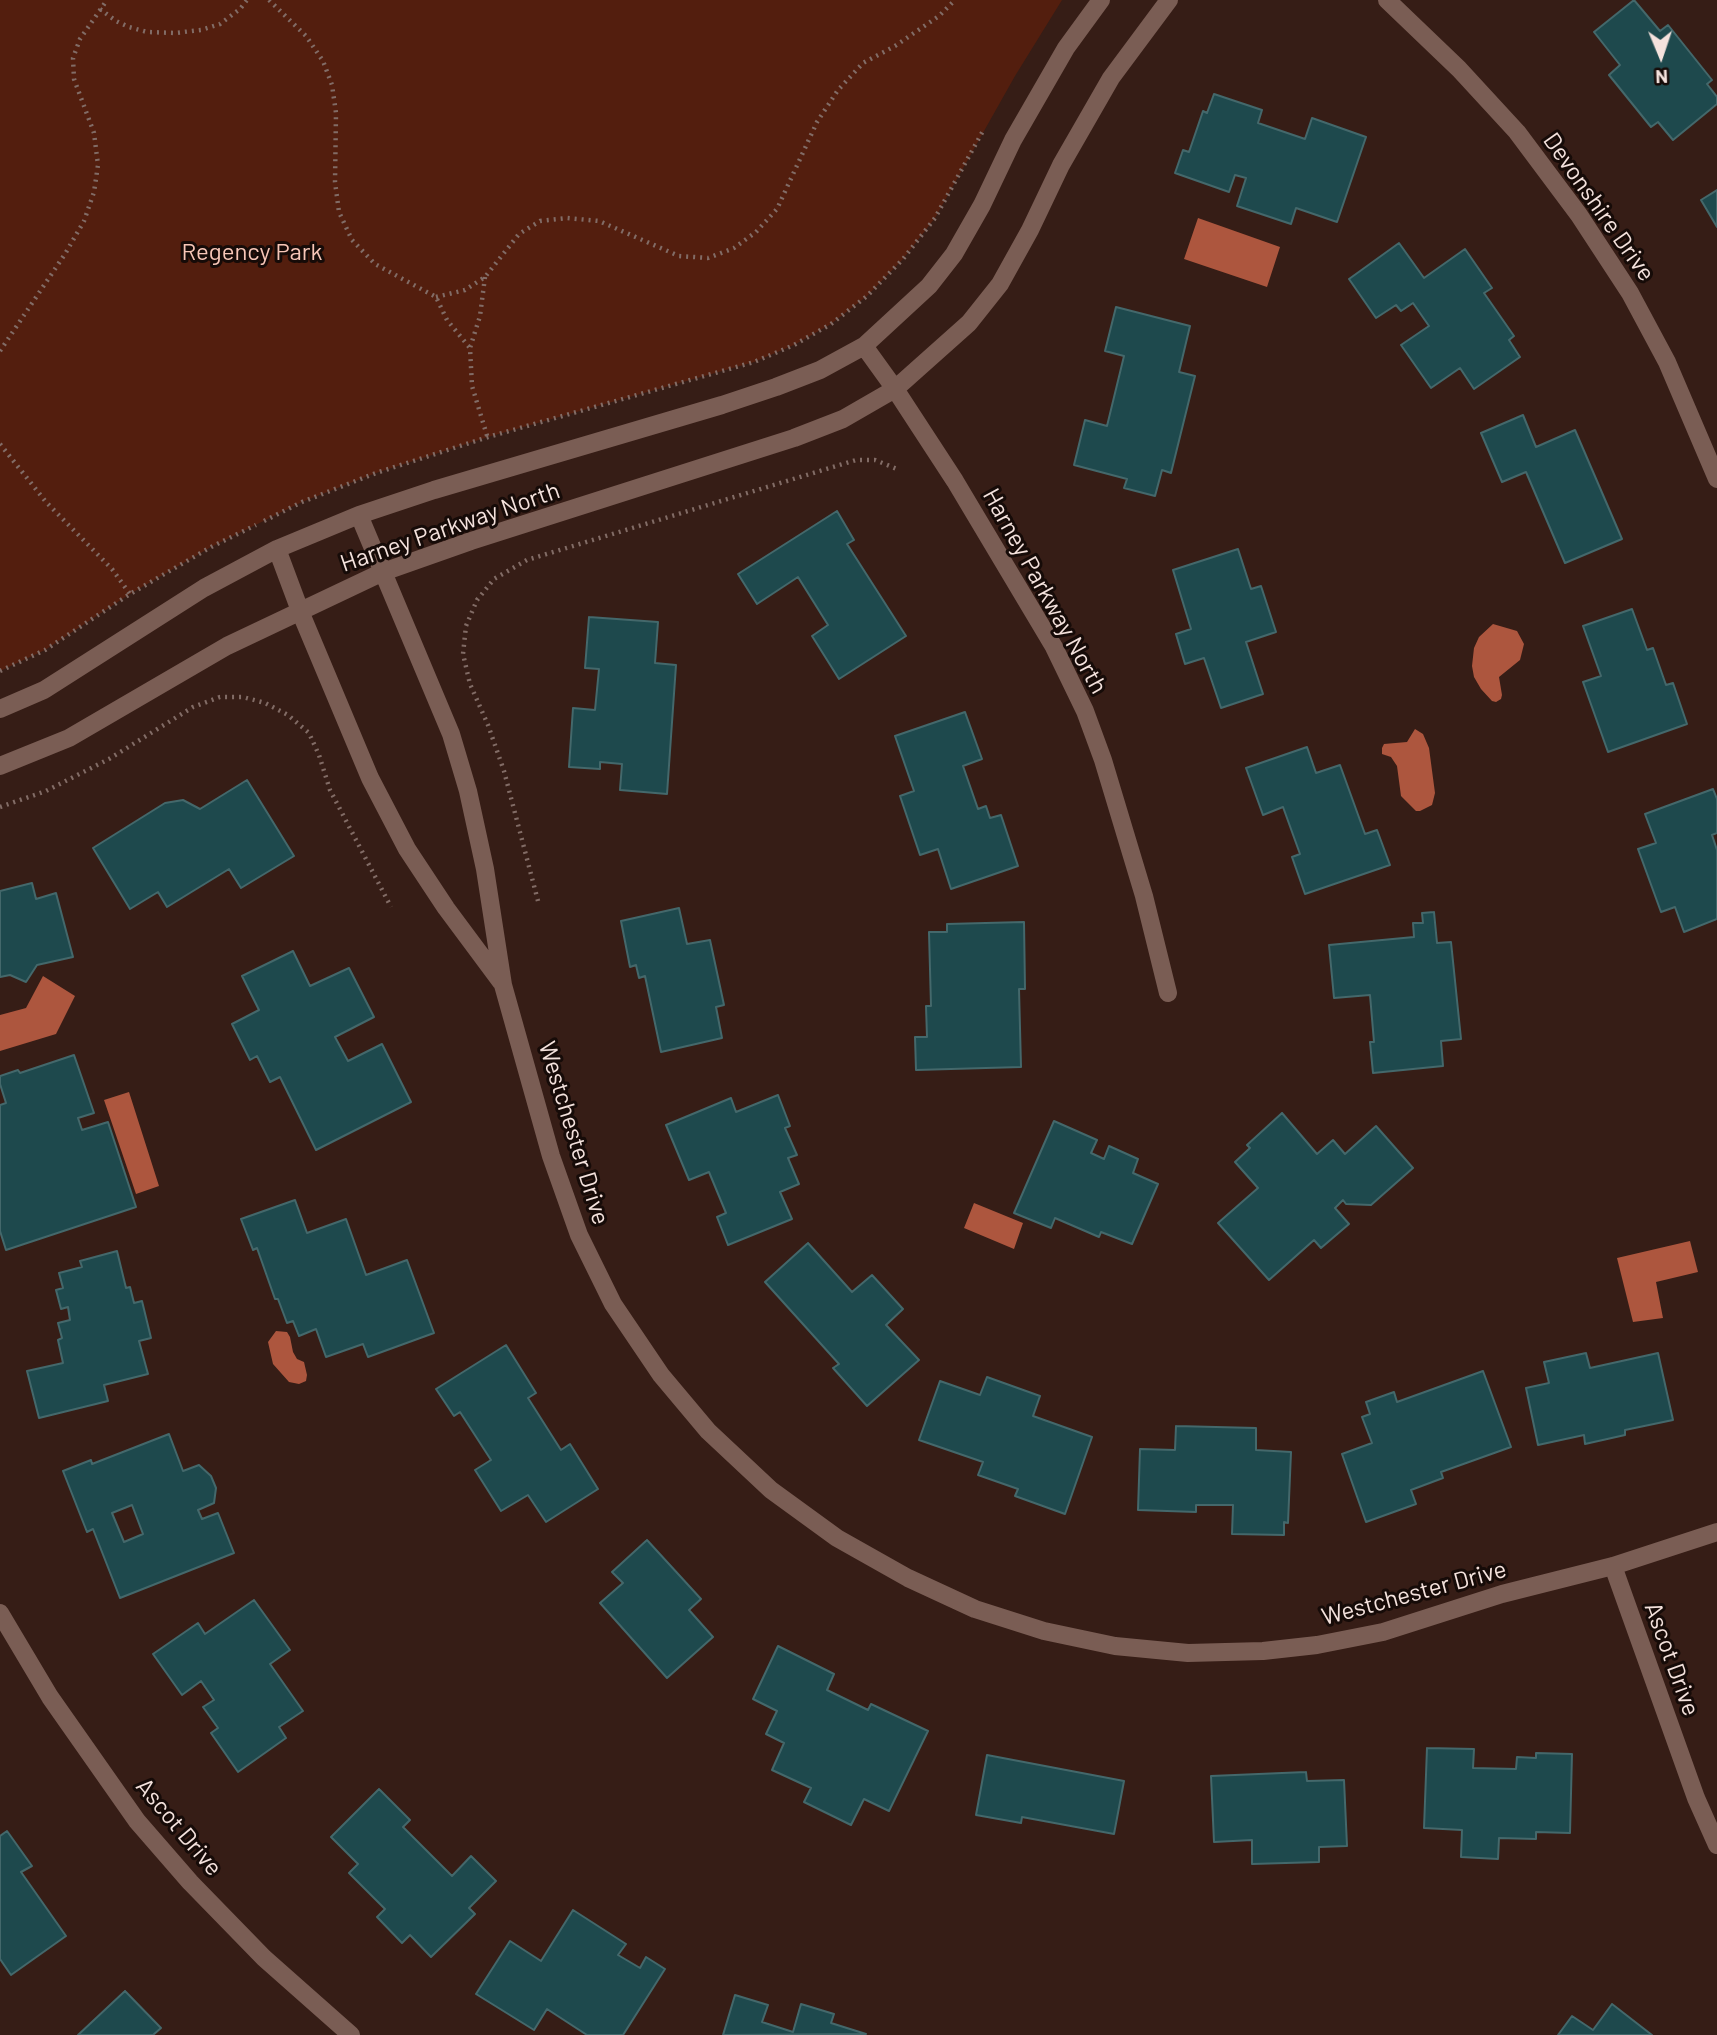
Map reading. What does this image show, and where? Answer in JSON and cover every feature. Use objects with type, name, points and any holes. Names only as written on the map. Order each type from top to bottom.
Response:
[{"type":"street","name":"Harney Parkway North","points":[[0,709],[44,690],[204,588],[277,549],[359,515],[433,490],[733,402],[820,370],[864,346],[929,286],[954,254],[982,205],[1013,140],[1059,60],[1101,0]]},
{"type":"street","name":"Harney Parkway North","points":[[0,766],[69,738],[228,646],[383,572],[471,541],[794,438],[843,419],[895,389],[969,323],[1000,284],[1061,165],[1111,78],[1169,0]]},
{"type":"street","name":"Devonshire Drive","points":[[1387,0],[1459,69],[1517,132],[1579,215],[1630,293],[1667,362],[1717,478]]},
{"type":"street","name":"Harney Parkway North","points":[[864,346],[955,481],[1054,647],[1085,711],[1103,760],[1144,896],[1168,993]]},
{"type":"street","name":"Westchester Drive","points":[[359,515],[451,734],[468,791],[485,869],[503,985],[551,1156],[579,1235],[613,1304],[661,1375],[708,1431],[771,1490],[837,1538],[908,1578],[975,1609],[1044,1631],[1115,1646],[1188,1653],[1263,1651],[1317,1645],[1383,1632],[1502,1594],[1613,1566],[1717,1532]]},
{"type":"street","name":"Westchester Drive","points":[[277,549],[370,778],[407,849],[446,908],[503,985]]},
{"type":"street","name":"Ascot Drive","points":[[1613,1566],[1696,1798],[1717,1845]]},
{"type":"street","name":"Ascot Drive","points":[[1,1619],[50,1697],[137,1821],[190,1882],[264,1958],[351,2035]]},
{"type":"path","points":[[0,351],[65,254],[84,221],[94,192],[98,164],[94,133],[74,79],[73,58],[80,39],[107,0]]},
{"type":"path","points":[[100,9],[129,27],[147,32],[175,33],[201,30],[220,24],[247,0]]},
{"type":"path","points":[[269,0],[306,36],[323,61],[332,85],[336,113],[335,182],[339,212],[352,240],[375,264],[436,297],[447,320],[470,348]]},
{"type":"path","points":[[436,297],[465,290],[485,277],[519,234],[540,221],[567,218],[598,220],[678,256],[708,258],[734,248],[756,232],[777,209],[817,122],[838,90],[863,63],[895,46],[939,16],[955,0]]},
{"type":"path","points":[[485,277],[480,316],[470,348],[472,386],[488,438],[754,362],[794,345],[831,324],[858,303],[903,259],[935,218],[989,121]]},
{"type":"path","points":[[0,444],[46,502],[112,569],[130,594],[45,650],[0,671]]},
{"type":"path","points":[[538,901],[503,771],[488,725],[470,684],[463,654],[466,626],[477,600],[494,579],[527,560],[856,460],[875,460],[897,469]]},
{"type":"path","points":[[0,807],[46,791],[109,759],[193,707],[220,698],[243,697],[265,703],[288,715],[309,733],[320,755],[330,790],[391,907]]},
{"type":"green space","name":"Regency Park","points":[[0,0],[1062,0],[1015,76],[935,218],[903,259],[867,296],[831,324],[794,345],[754,362],[488,437],[376,473],[302,502],[211,547],[130,594],[45,650],[0,671]]},
{"type":"shaded area","points":[[1198,218],[1280,247],[1267,287],[1184,259]]},
{"type":"shaded area","points":[[1493,624],[1517,631],[1524,644],[1520,660],[1499,677],[1502,695],[1496,702],[1481,689],[1474,677],[1472,666],[1474,648],[1479,637]]},
{"type":"shaded area","points":[[1415,729],[1423,734],[1429,748],[1435,793],[1432,805],[1420,811],[1416,811],[1401,796],[1397,766],[1391,757],[1382,754],[1384,744],[1407,742]]},
{"type":"shaded area","points":[[43,976],[75,996],[56,1034],[0,1051],[0,1015],[26,1008]]},
{"type":"shaded area","points":[[129,1092],[159,1186],[136,1194],[104,1100]]},
{"type":"shaded area","points":[[974,1203],[1023,1223],[1014,1249],[964,1228]]},
{"type":"shaded area","points":[[1690,1241],[1698,1272],[1656,1282],[1663,1318],[1633,1322],[1617,1258]]},
{"type":"shaded area","points":[[276,1331],[287,1332],[290,1337],[293,1352],[297,1359],[304,1362],[306,1381],[299,1384],[289,1382],[273,1364],[268,1342]]},
{"type":"building","points":[[1634,0],[1660,31],[1668,25],[1712,80],[1707,84],[1717,97],[1717,104],[1673,140],[1658,122],[1651,127],[1609,75],[1620,65],[1594,32]]},
{"type":"building","points":[[1214,94],[1262,110],[1258,123],[1305,139],[1312,118],[1366,137],[1337,222],[1296,208],[1291,224],[1237,206],[1246,178],[1235,175],[1229,192],[1175,173],[1183,150],[1189,152],[1203,111],[1207,113]]},
{"type":"building","points":[[1717,190],[1717,227],[1701,200]]},
{"type":"building","points":[[1399,243],[1424,278],[1465,249],[1492,288],[1484,293],[1514,336],[1509,340],[1520,357],[1474,389],[1460,368],[1431,388],[1401,345],[1429,326],[1413,303],[1401,311],[1396,305],[1376,318],[1349,279]]},
{"type":"building","points":[[1116,307],[1190,326],[1179,372],[1195,376],[1171,473],[1162,470],[1155,496],[1124,488],[1127,479],[1074,465],[1085,420],[1107,426],[1124,356],[1105,351]]},
{"type":"building","points":[[1523,415],[1536,447],[1575,430],[1622,539],[1565,563],[1526,472],[1502,482],[1481,433]]},
{"type":"building","points":[[837,511],[854,540],[847,544],[906,636],[839,679],[812,636],[828,625],[798,577],[757,604],[738,574]]},
{"type":"building","points":[[1238,549],[1251,589],[1261,586],[1276,632],[1246,642],[1263,694],[1221,708],[1204,658],[1185,664],[1176,634],[1191,629],[1173,570]]},
{"type":"building","points":[[1632,609],[1647,650],[1653,648],[1666,685],[1673,683],[1687,724],[1608,752],[1583,682],[1601,676],[1583,626]]},
{"type":"building","points":[[589,617],[658,622],[655,663],[676,665],[667,794],[620,790],[622,764],[600,762],[600,769],[569,767],[573,708],[595,710],[599,669],[585,668]]},
{"type":"building","points":[[965,712],[982,759],[963,766],[978,809],[986,806],[990,818],[1001,815],[1018,866],[951,889],[938,849],[920,855],[900,796],[914,791],[895,736]]},
{"type":"building","points":[[1307,747],[1316,773],[1340,765],[1365,834],[1377,830],[1390,865],[1305,894],[1292,857],[1300,854],[1283,807],[1263,815],[1246,768]]},
{"type":"building","points":[[247,780],[294,856],[241,888],[229,869],[167,907],[158,892],[130,909],[93,848],[165,803],[183,800],[200,809]]},
{"type":"building","points":[[1713,789],[1717,799],[1717,833],[1712,835],[1717,850],[1717,919],[1684,932],[1675,907],[1661,912],[1638,849],[1656,843],[1645,814]]},
{"type":"building","points":[[32,883],[36,899],[56,893],[73,957],[37,965],[26,982],[10,975],[0,977],[0,891]]},
{"type":"building","points":[[679,908],[687,944],[710,940],[724,1005],[716,1007],[722,1038],[661,1052],[645,976],[639,978],[636,965],[630,967],[621,921]]},
{"type":"building","points":[[1434,912],[1437,943],[1451,942],[1461,1039],[1441,1041],[1443,1066],[1373,1073],[1370,1042],[1374,1042],[1370,995],[1334,998],[1329,945],[1414,937],[1413,923],[1423,923],[1422,913]]},
{"type":"building","points":[[1024,922],[1025,989],[1019,989],[1021,1067],[916,1070],[915,1037],[927,1037],[926,1006],[931,1006],[929,932],[947,932],[947,924]]},
{"type":"building","points":[[293,951],[310,986],[349,968],[374,1017],[335,1037],[348,1061],[382,1044],[411,1102],[316,1150],[280,1077],[270,1082],[257,1056],[250,1060],[232,1024],[259,1010],[242,976]]},
{"type":"building","points":[[74,1055],[94,1113],[78,1118],[82,1130],[108,1122],[136,1207],[6,1250],[0,1231],[0,1105],[6,1103],[0,1076],[18,1070],[20,1073]]},
{"type":"building","points":[[778,1095],[790,1126],[785,1128],[797,1155],[788,1158],[799,1184],[780,1192],[792,1219],[728,1245],[717,1217],[726,1213],[709,1172],[689,1180],[666,1125],[731,1098],[736,1112]]},
{"type":"building","points":[[1282,1113],[1317,1154],[1333,1140],[1345,1154],[1376,1126],[1413,1168],[1371,1205],[1346,1204],[1343,1200],[1335,1208],[1349,1224],[1321,1248],[1314,1240],[1269,1280],[1218,1223],[1258,1188],[1235,1162],[1250,1148],[1247,1145]]},
{"type":"building","points":[[1054,1121],[1097,1140],[1091,1153],[1104,1159],[1109,1146],[1138,1159],[1133,1173],[1158,1184],[1132,1244],[1101,1232],[1099,1237],[1055,1218],[1051,1228],[1014,1213]]},
{"type":"building","points":[[295,1200],[307,1233],[346,1219],[366,1275],[407,1260],[434,1333],[368,1357],[363,1344],[326,1357],[316,1329],[299,1336],[293,1321],[287,1323],[278,1299],[275,1299],[257,1248],[253,1250],[241,1219]]},
{"type":"building","points":[[808,1243],[852,1292],[872,1275],[903,1309],[886,1325],[919,1360],[867,1406],[833,1368],[839,1364],[765,1282]]},
{"type":"building","points":[[117,1251],[126,1288],[130,1287],[134,1303],[142,1301],[151,1338],[139,1341],[148,1374],[104,1385],[108,1401],[39,1418],[27,1371],[63,1363],[58,1340],[62,1338],[58,1323],[70,1320],[68,1307],[61,1309],[56,1290],[63,1288],[59,1273],[82,1267],[80,1261]]},
{"type":"building","points":[[506,1345],[536,1393],[528,1398],[561,1450],[570,1444],[598,1489],[546,1522],[528,1495],[501,1511],[475,1470],[491,1460],[460,1412],[454,1416],[436,1389]]},
{"type":"building","points":[[1586,1353],[1590,1368],[1658,1353],[1673,1420],[1625,1430],[1625,1435],[1585,1444],[1584,1435],[1538,1445],[1526,1388],[1549,1383],[1544,1362]]},
{"type":"building","points":[[1483,1371],[1511,1447],[1441,1472],[1443,1478],[1411,1490],[1416,1504],[1366,1522],[1342,1454],[1372,1443],[1362,1417],[1370,1414],[1366,1402],[1394,1392],[1397,1402]]},
{"type":"building","points":[[987,1377],[1040,1396],[1033,1416],[1092,1437],[1065,1514],[1015,1496],[1018,1489],[978,1475],[983,1462],[919,1440],[940,1381],[980,1395]]},
{"type":"building","points":[[1176,1426],[1256,1428],[1256,1450],[1291,1452],[1288,1523],[1284,1522],[1284,1535],[1232,1534],[1233,1505],[1196,1505],[1196,1512],[1138,1510],[1140,1449],[1175,1450]]},
{"type":"building","points":[[169,1434],[183,1471],[199,1465],[211,1476],[216,1488],[214,1503],[198,1510],[202,1519],[218,1513],[234,1553],[120,1598],[93,1529],[87,1532],[63,1471],[91,1460],[92,1464]],"holes":[[[132,1505],[143,1534],[124,1542],[112,1513]]]},
{"type":"building","points":[[647,1540],[701,1599],[689,1610],[713,1637],[667,1678],[600,1603],[623,1583],[612,1572]]},
{"type":"building","points":[[254,1600],[290,1650],[270,1664],[303,1711],[279,1727],[286,1738],[238,1772],[211,1733],[218,1728],[203,1707],[214,1700],[201,1681],[182,1695],[153,1654],[198,1623],[205,1634]]},
{"type":"building","points":[[778,1646],[834,1674],[827,1690],[868,1710],[871,1704],[928,1731],[889,1811],[864,1799],[851,1825],[804,1802],[811,1788],[772,1770],[784,1743],[766,1734],[777,1711],[753,1699]]},
{"type":"building","points":[[1427,1748],[1474,1749],[1473,1768],[1516,1769],[1517,1757],[1536,1758],[1536,1753],[1572,1754],[1570,1833],[1536,1832],[1536,1839],[1499,1838],[1498,1859],[1461,1857],[1462,1830],[1424,1828]]},
{"type":"building","points":[[987,1755],[1124,1781],[1114,1834],[1022,1817],[1021,1823],[976,1815]]},
{"type":"building","points":[[1306,1772],[1307,1781],[1344,1780],[1347,1846],[1319,1847],[1319,1862],[1252,1864],[1252,1840],[1214,1842],[1211,1776]]},
{"type":"building","points":[[379,1789],[410,1820],[403,1827],[452,1876],[471,1856],[496,1881],[469,1908],[475,1914],[431,1957],[410,1935],[402,1943],[377,1917],[385,1909],[349,1873],[358,1864],[331,1837]]},
{"type":"building","points":[[7,1831],[32,1866],[21,1872],[66,1936],[11,1975],[0,1959],[0,1836]]},
{"type":"building","points":[[573,1910],[626,1944],[618,1955],[640,1968],[646,1957],[665,1969],[623,2035],[587,2035],[547,2009],[534,2030],[476,1994],[510,1941],[541,1961]]},
{"type":"building","points":[[125,1991],[161,2028],[153,2035],[78,2035]]},
{"type":"building","points":[[735,1995],[768,2005],[762,2022],[793,2032],[801,2004],[834,2014],[831,2023],[866,2034],[723,2035]]},
{"type":"building","points":[[1612,2004],[1652,2035],[1558,2035],[1572,2016],[1593,2030]]}]
